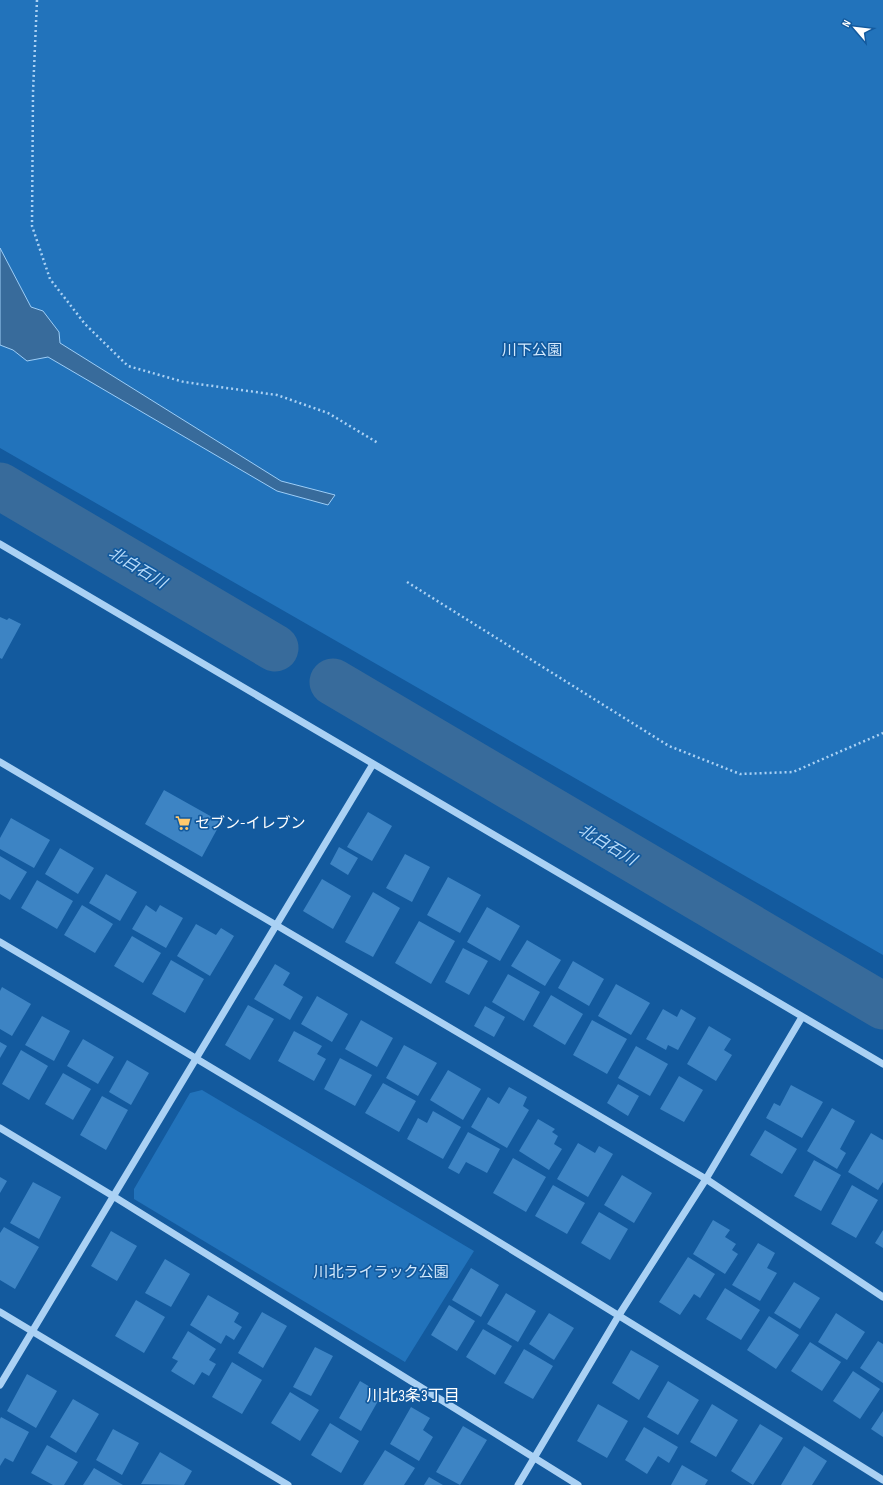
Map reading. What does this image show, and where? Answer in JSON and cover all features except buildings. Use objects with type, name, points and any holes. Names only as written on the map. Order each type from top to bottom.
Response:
[{"type":"street","points":[[0,544],[883,1064]]},
{"type":"street","points":[[0,762],[706,1179],[883,1297]]},
{"type":"street","points":[[0,1385],[374,764]]},
{"type":"street","points":[[0,942],[196,1058],[619,1316],[883,1480]]},
{"type":"street","points":[[518,1485],[619,1316],[706,1179],[802,1017]]},
{"type":"street","points":[[0,1128],[113,1196],[578,1485]]},
{"type":"street","points":[[0,1312],[288,1485]]},
{"type":"path","points":[[37,0],[33,92],[32,226],[50,279],[85,324],[128,366],[184,382],[277,395],[328,413],[378,443]]},
{"type":"path","points":[[407,582],[669,746],[740,774],[793,772],[883,733]]},
{"type":"green space","name":"川下公園","points":[[0,0],[883,0],[883,955],[0,448]]},
{"type":"green space","name":"川北ライラック公園","points":[[202,1090],[474,1251],[405,1362],[134,1199],[134,1189],[190,1093]]},
{"type":"shaded area","points":[[0,248],[31,307],[43,311],[59,332],[60,343],[281,481],[335,495],[328,505],[277,491],[48,357],[27,361],[13,350],[0,345]]},
{"type":"waterway","name":"北白石川","points":[[0,486],[275,648]]},
{"type":"waterway","name":"北白石川","points":[[333,682],[883,1006]]},
{"type":"place","name":"セブン-イレブン","points":[[183,823]]},
{"type":"district","name":"川北3条3丁目","points":[[413,1395]]}]
